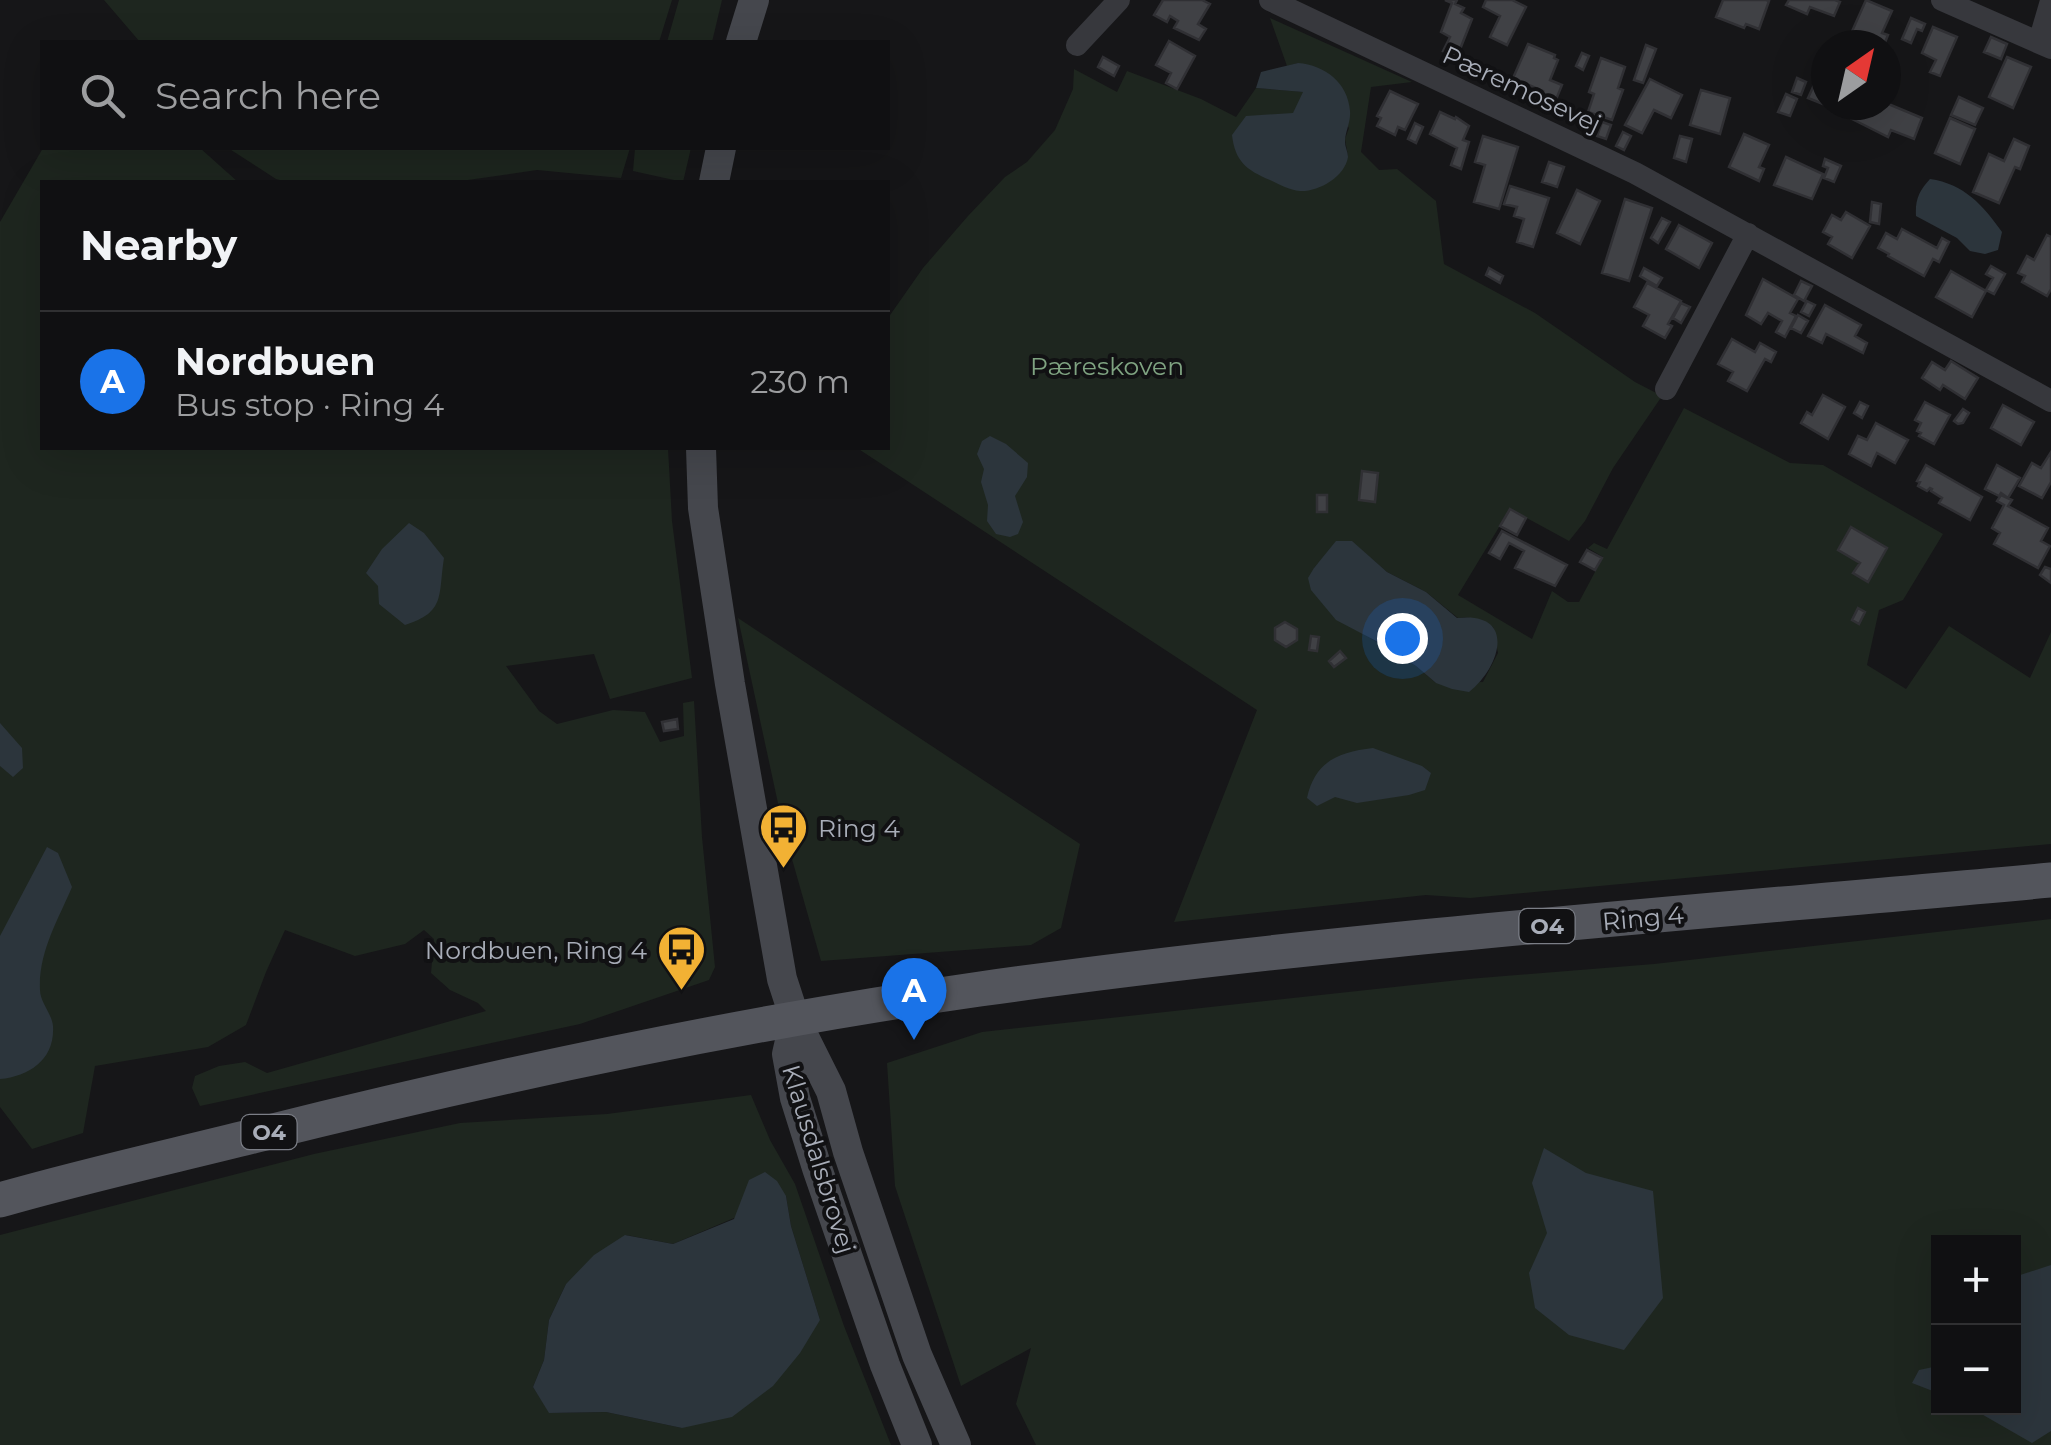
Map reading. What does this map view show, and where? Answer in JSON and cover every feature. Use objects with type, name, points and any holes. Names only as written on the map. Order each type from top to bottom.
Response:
[{"type":"main road","name":"Ring 4","points":[[0,1200],[350,1112],[610,1054],[796,1018],[1044,980],[1368,943],[2051,880]]},
{"type":"street","points":[[742,40],[754,0]]},
{"type":"street","points":[[1077,45],[1119,0]]},
{"type":"street","name":"Pæremosevej","points":[[1270,0],[1635,173],[2051,401]]},
{"type":"street","points":[[1942,0],[2045,45],[2051,1]]},
{"type":"street","points":[[714,180],[721,150]]},
{"type":"street","points":[[1666,389],[1748,234]]},
{"type":"street","points":[[701,450],[703,508],[730,684],[780,965],[796,1018]]},
{"type":"street","name":"Klausdalsbrovej","points":[[796,1018],[787,1054],[795,1098],[816,1168],[917,1445]]},
{"type":"street","name":"Klausdalsbrovej","points":[[796,1018],[832,1091],[848,1152],[917,1355],[956,1445]]},
{"type":"green space","points":[[104,0],[672,0],[660,40],[138,40]]},
{"type":"green space","points":[[679,0],[722,0],[712,40],[668,40]]},
{"type":"green space","name":"Pæreskoven","points":[[1270,18],[1412,82],[1371,87],[1361,152],[1379,170],[1397,169],[1436,201],[1444,264],[1535,313],[1635,382],[1662,396],[1569,541],[1510,509],[1458,595],[1532,639],[1552,591],[1568,602],[1579,602],[1603,557],[1588,548],[1594,543],[1607,549],[1684,408],[1790,463],[1823,465],[1943,534],[1903,600],[1879,610],[1867,665],[1906,689],[1949,626],[2030,678],[2051,632],[2051,844],[1470,898],[1426,895],[1174,922],[1257,710],[860,450],[890,450],[890,315],[923,268],[968,216],[1005,177],[1027,162],[1055,130],[1073,89],[1074,69],[1117,92],[1127,71],[1236,117],[1256,88],[1304,92],[1293,114],[1348,156],[1345,139],[1349,128],[1298,63],[1287,66]],"holes":[[[1352,542],[1387,572],[1426,592],[1458,618],[1476,619],[1493,627],[1498,653],[1483,682],[1436,683],[1357,630],[1314,568],[1327,554]]]},
{"type":"green space","points":[[42,150],[202,150],[236,180],[40,180],[40,450],[668,450],[672,521],[692,678],[610,699],[594,654],[506,666],[539,711],[557,724],[613,710],[645,712],[660,742],[684,736],[683,703],[694,701],[715,967],[709,980],[580,1024],[200,1106],[192,1088],[195,1076],[219,1066],[245,1062],[267,1073],[486,1011],[450,990],[431,973],[434,939],[424,930],[405,944],[355,956],[285,930],[246,1025],[208,1047],[95,1066],[83,1133],[32,1149],[0,1107],[0,222]]},
{"type":"green space","points":[[231,150],[629,150],[621,178],[537,170],[468,180],[276,179]]},
{"type":"green space","points":[[635,150],[691,150],[683,180],[633,171]]},
{"type":"green space","points":[[738,618],[1080,844],[1061,928],[1031,945],[821,961],[784,831]]},
{"type":"green space","points":[[2051,919],[2051,1445],[1036,1445],[1016,1404],[1031,1348],[961,1386],[895,1186],[887,1063],[982,1032],[1468,979],[1654,964]]},
{"type":"green space","points":[[751,1095],[795,1184],[844,1326],[891,1445],[0,1445],[0,1235],[314,1154],[460,1123],[607,1114]],"holes":[[[786,1196],[791,1226],[820,1320],[682,1428],[606,1412],[550,1413],[533,1387],[544,1360],[549,1320],[566,1284],[626,1235],[673,1244]]]},
{"type":"shaded area","points":[[1298,63],[1317,67],[1340,84],[1350,115],[1346,164],[1336,177],[1307,191],[1280,185],[1248,168],[1236,152],[1232,135],[1246,116],[1293,113],[1303,92],[1256,88],[1261,72]]},
{"type":"shaded area","points":[[1930,179],[1963,191],[1980,205],[2002,232],[1998,250],[1985,254],[1970,251],[1957,238],[1916,216],[1919,196]]},
{"type":"shaded area","points":[[990,436],[1028,463],[1027,477],[1015,496],[1023,522],[1018,534],[1010,537],[996,534],[987,521],[988,505],[981,482],[984,469],[977,454],[982,441]]},
{"type":"shaded area","points":[[409,523],[424,533],[444,558],[434,608],[405,625],[379,604],[378,586],[366,573],[382,549]]},
{"type":"shaded area","points":[[1336,541],[1352,541],[1387,572],[1426,592],[1457,618],[1489,623],[1498,643],[1495,656],[1469,692],[1436,683],[1416,666],[1336,620],[1311,590],[1308,578]]},
{"type":"shaded area","points":[[0,723],[22,748],[23,768],[13,777],[0,766]]},
{"type":"shaded area","points":[[1373,748],[1431,773],[1425,790],[1357,803],[1335,797],[1317,806],[1307,798],[1322,767],[1349,752]]},
{"type":"shaded area","points":[[47,847],[58,853],[72,887],[50,937],[40,976],[53,1038],[38,1064],[21,1074],[0,1079],[0,936]]},
{"type":"shaded area","points":[[1544,1148],[1586,1173],[1653,1191],[1663,1298],[1624,1350],[1569,1335],[1535,1308],[1529,1273],[1547,1233],[1532,1183]]},
{"type":"shaded area","points":[[765,1172],[777,1181],[786,1196],[791,1226],[820,1320],[773,1386],[732,1417],[682,1428],[606,1412],[549,1413],[533,1387],[544,1360],[549,1320],[566,1284],[594,1255],[625,1235],[673,1244],[734,1219],[749,1180]]},
{"type":"shaded area","points":[[2051,1265],[2051,1431],[2032,1443],[1983,1415],[2021,1415],[2021,1275]]},
{"type":"shaded area","points":[[1931,1367],[1931,1390],[1912,1383],[1919,1370]]},
{"type":"building","points":[[1163,0],[1202,0],[1210,4],[1198,24],[1206,29],[1199,40],[1174,28],[1178,21],[1170,16],[1167,22],[1154,15]]},
{"type":"building","points":[[1445,0],[1457,0],[1455,4],[1464,8],[1461,13],[1472,19],[1457,57],[1443,51],[1450,37],[1441,32],[1452,3]]},
{"type":"building","points":[[1486,0],[1512,0],[1526,7],[1507,45],[1490,37],[1500,16],[1483,7]]},
{"type":"building","points":[[1723,0],[1769,1],[1759,29],[1746,24],[1744,28],[1716,17]]},
{"type":"building","points":[[1789,0],[1840,2],[1834,16],[1810,7],[1807,14],[1786,5]]},
{"type":"building","points":[[1866,0],[1892,11],[1883,30],[1853,30]]},
{"type":"building","points":[[1911,18],[1925,24],[1922,31],[1917,29],[1911,43],[1902,39]]},
{"type":"building","points":[[1933,27],[1957,37],[1940,76],[1930,72],[1936,60],[1922,53]]},
{"type":"building","points":[[1991,37],[2007,44],[2001,59],[1984,52]]},
{"type":"building","points":[[1169,41],[1195,56],[1177,89],[1166,83],[1171,73],[1156,65]]},
{"type":"building","points":[[1528,44],[1558,60],[1550,80],[1562,85],[1553,107],[1538,101],[1543,91],[1513,78]]},
{"type":"building","points":[[1646,45],[1656,49],[1643,83],[1634,80]]},
{"type":"building","points":[[1582,53],[1589,56],[1583,70],[1576,66]]},
{"type":"building","points":[[1103,57],[1119,66],[1114,76],[1098,67]]},
{"type":"building","points":[[2007,57],[2031,67],[2013,108],[1989,97]]},
{"type":"building","points":[[1601,58],[1625,67],[1618,88],[1623,90],[1612,120],[1588,112],[1594,94],[1589,92]]},
{"type":"building","points":[[1797,78],[1806,82],[1801,95],[1792,92]]},
{"type":"building","points":[[1650,79],[1682,95],[1671,118],[1654,110],[1642,133],[1625,125]]},
{"type":"building","points":[[1701,90],[1730,98],[1720,134],[1690,125]]},
{"type":"building","points":[[1390,91],[1418,104],[1405,130],[1398,127],[1395,135],[1377,126],[1381,118],[1377,116]]},
{"type":"building","points":[[1786,94],[1797,99],[1790,116],[1778,112]]},
{"type":"building","points":[[1959,97],[1983,108],[1975,125],[1951,115]]},
{"type":"building","points":[[1901,109],[1922,118],[1914,139],[1891,130],[1888,137],[1854,120],[1901,120]]},
{"type":"building","points":[[1440,112],[1469,126],[1463,140],[1469,142],[1461,169],[1451,165],[1457,148],[1430,134]]},
{"type":"building","points":[[1950,118],[1975,129],[1960,164],[1935,153]]},
{"type":"building","points":[[1602,122],[1611,125],[1606,139],[1597,136]]},
{"type":"building","points":[[1415,123],[1423,127],[1416,143],[1408,139]]},
{"type":"building","points":[[1623,132],[1631,136],[1624,150],[1616,146]]},
{"type":"building","points":[[1744,134],[1769,145],[1759,167],[1764,169],[1759,181],[1729,167]]},
{"type":"building","points":[[1483,136],[1518,147],[1499,209],[1474,202],[1485,165],[1475,162]]},
{"type":"building","points":[[1680,136],[1692,139],[1686,162],[1674,158]]},
{"type":"building","points":[[2014,139],[2029,146],[1999,203],[1973,192],[1989,154],[2004,161]]},
{"type":"building","points":[[1786,157],[1823,174],[1812,199],[1774,185]]},
{"type":"building","points":[[1825,159],[1841,166],[1834,182],[1824,178],[1828,168],[1823,166]]},
{"type":"building","points":[[1549,162],[1564,167],[1557,187],[1542,182]]},
{"type":"building","points":[[1510,186],[1549,198],[1533,247],[1517,242],[1524,219],[1514,216],[1517,207],[1504,204]]},
{"type":"building","points":[[1577,190],[1600,201],[1580,244],[1557,233]]},
{"type":"building","points":[[1625,199],[1652,208],[1629,281],[1602,273]]},
{"type":"building","points":[[1872,202],[1881,204],[1879,224],[1870,222]]},
{"type":"building","points":[[1846,212],[1870,226],[1852,258],[1828,244],[1832,237],[1823,232],[1832,215],[1841,220]]},
{"type":"building","points":[[1662,218],[1670,222],[1658,243],[1651,238]]},
{"type":"building","points":[[1679,225],[1712,243],[1699,268],[1666,249]]},
{"type":"building","points":[[1902,229],[1937,248],[1942,238],[1949,242],[1939,262],[1933,259],[1924,276],[1878,248],[1886,233],[1897,239]]},
{"type":"building","points":[[2047,235],[2051,237],[2051,289],[2047,296],[2022,282],[2025,276],[2018,273],[2027,256],[2034,260]]},
{"type":"building","points":[[1991,266],[2005,274],[1994,294],[1986,290],[1993,278],[1986,274]]},
{"type":"building","points":[[1489,268],[1503,276],[1500,283],[1486,275]]},
{"type":"building","points":[[1644,268],[1662,278],[1657,286],[1640,276]]},
{"type":"building","points":[[1951,271],[1986,291],[1972,317],[1936,297]]},
{"type":"building","points":[[1763,279],[1798,299],[1790,313],[1796,316],[1785,337],[1776,332],[1782,321],[1768,313],[1761,324],[1746,315]]},
{"type":"building","points":[[1801,281],[1812,286],[1804,301],[1794,295]]},
{"type":"building","points":[[1647,283],[1681,301],[1665,338],[1643,326],[1649,315],[1634,307]]},
{"type":"building","points":[[1807,301],[1815,305],[1809,316],[1801,312]]},
{"type":"building","points":[[1681,303],[1690,307],[1681,323],[1673,318]]},
{"type":"building","points":[[1825,305],[1861,325],[1855,336],[1867,343],[1863,353],[1826,334],[1822,343],[1808,336]]},
{"type":"building","points":[[1798,315],[1808,321],[1801,333],[1791,328]]},
{"type":"building","points":[[1732,339],[1755,352],[1760,343],[1776,352],[1771,362],[1765,359],[1747,391],[1728,381],[1733,372],[1718,364]]},
{"type":"building","points":[[1951,361],[1978,378],[1965,399],[1922,378],[1932,362],[1945,370]]},
{"type":"building","points":[[1823,395],[1845,407],[1828,439],[1801,423],[1807,412],[1812,415]]},
{"type":"building","points":[[1860,402],[1868,406],[1862,418],[1854,413]]},
{"type":"building","points":[[1925,402],[1950,415],[1934,444],[1917,431],[1921,423],[1915,420]]},
{"type":"building","points":[[2003,405],[2034,422],[2021,445],[1991,428]]},
{"type":"building","points":[[1963,409],[1969,413],[1958,424],[1954,421]]},
{"type":"building","points":[[1876,423],[1908,440],[1895,463],[1877,453],[1871,466],[1849,454],[1858,436],[1867,440]]},
{"type":"building","points":[[2051,452],[2051,482],[2042,498],[2019,486],[2032,463],[2041,468]]},
{"type":"building","points":[[1926,465],[1982,497],[1970,520],[1939,503],[1942,498],[1932,489],[1927,491],[1918,486]]},
{"type":"building","points":[[1997,465],[2020,478],[2008,498],[1985,489]]},
{"type":"building","points":[[1362,471],[1378,473],[1375,502],[1359,500]]},
{"type":"building","points":[[1317,495],[1327,495],[1327,512],[1317,512]]},
{"type":"building","points":[[2001,495],[2012,500],[2008,506],[2048,528],[2041,541],[2050,546],[2038,568],[1994,544],[2000,533],[1992,528],[2004,505],[1997,501]]},
{"type":"building","points":[[1510,509],[1526,518],[1517,535],[1500,526]]},
{"type":"building","points":[[1851,527],[1887,548],[1868,582],[1853,573],[1860,563],[1838,550]]},
{"type":"building","points":[[1502,531],[1567,565],[1555,586],[1515,568],[1524,551],[1509,543],[1500,559],[1489,553]]},
{"type":"building","points":[[1587,550],[1602,558],[1595,570],[1580,562]]},
{"type":"building","points":[[2045,567],[2051,569],[2051,583],[2040,575]]},
{"type":"building","points":[[1858,608],[1865,612],[1859,624],[1852,620]]},
{"type":"building","points":[[1285,622],[1297,629],[1297,640],[1286,647],[1275,640],[1275,628]]},
{"type":"building","points":[[1311,636],[1319,637],[1317,651],[1309,650]]},
{"type":"building","points":[[1340,651],[1346,658],[1334,667],[1329,661]]},
{"type":"building","points":[[677,719],[678,729],[664,731],[662,722]]},
{"type":"place","name":"Ring 4","points":[[783,870]]},
{"type":"place","name":"Nordbuen, Ring 4","points":[[682,992]]},
{"type":"place","name":"Nordbuen","points":[[914,1040]]}]
